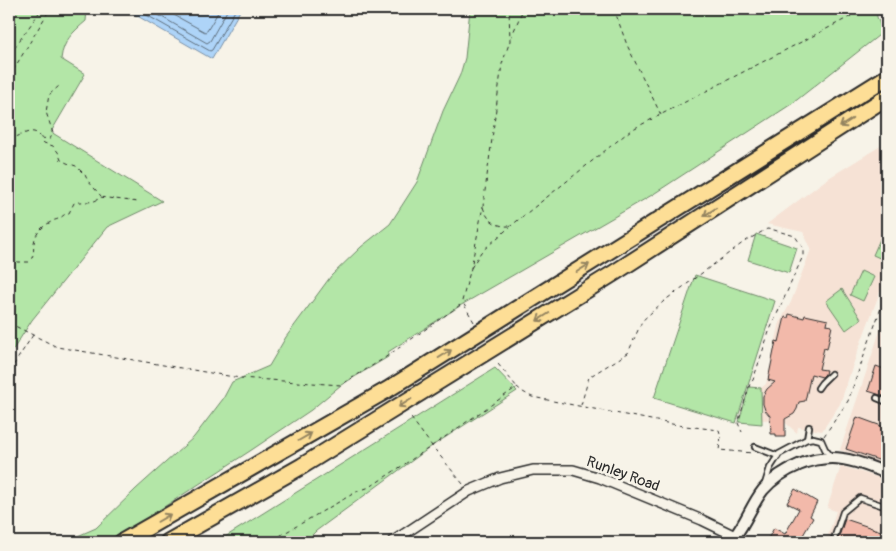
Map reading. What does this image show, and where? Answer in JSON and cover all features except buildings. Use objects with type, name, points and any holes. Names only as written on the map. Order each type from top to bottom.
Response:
[{"type":"highway","points":[[122,542],[387,390],[887,77]]},
{"type":"highway","points":[[168,542],[302,466],[606,278],[887,97]]},
{"type":"street","points":[[734,539],[764,490],[773,480],[800,464],[818,459],[842,458],[887,473]]},
{"type":"street","name":"Runley Road","points":[[392,542],[469,491],[500,478],[533,470],[573,470],[600,478],[702,520],[734,539]]},
{"type":"lane","points":[[818,388],[823,380],[831,374]]},
{"type":"lane","points":[[877,398],[887,402]]},
{"type":"lane","points":[[807,439],[810,427]]},
{"type":"lane","points":[[764,490],[770,468],[779,454],[807,439],[820,440],[832,458]]},
{"type":"lane","points":[[755,447],[778,456]]},
{"type":"lane","points":[[774,462],[783,473]]},
{"type":"lane","points":[[833,542],[843,512],[860,498],[887,507]]},
{"type":"path","points":[[9,62],[21,37],[34,22],[41,9]]},
{"type":"path","points":[[9,77],[50,9]]},
{"type":"path","points":[[510,9],[510,41]]},
{"type":"path","points":[[475,323],[462,301],[471,268],[483,206],[502,64],[523,9]]},
{"type":"path","points":[[614,9],[627,45],[661,115]]},
{"type":"path","points":[[471,268],[481,252],[512,225],[631,130],[865,9]]},
{"type":"path","points":[[41,138],[50,139],[53,133],[46,112],[49,95],[59,86]]},
{"type":"path","points":[[9,138],[26,132],[33,132],[39,135],[44,143],[53,146],[61,160],[76,166],[101,197]]},
{"type":"path","points":[[9,262],[29,262],[35,248],[36,234],[49,222],[69,213],[74,203],[79,201],[94,202],[101,197],[138,202]]},
{"type":"path","points":[[483,206],[486,214],[495,224],[503,227],[512,225]]},
{"type":"path","points":[[581,406],[589,378],[628,353],[642,321],[664,301],[744,242],[767,229],[774,230],[795,236],[803,248],[804,256],[769,332],[750,384],[738,422],[742,432]]},
{"type":"path","points":[[824,437],[848,401],[887,291]]},
{"type":"path","points":[[9,323],[57,347],[240,378],[342,385],[463,303]]},
{"type":"path","points":[[9,372],[33,335]]},
{"type":"path","points":[[498,364],[523,392],[532,397],[719,430],[721,436],[719,450],[756,454]]},
{"type":"path","points":[[269,542],[358,490],[370,486],[432,446],[517,386]]},
{"type":"path","points":[[411,418],[469,491]]},
{"type":"path","points":[[274,542],[281,535]]},
{"type":"shaded area","points":[[887,142],[887,273],[840,404],[822,431],[798,427],[797,433],[781,419],[762,420],[761,388],[766,384],[780,322],[791,302],[811,249],[803,232],[767,224],[827,179]]},
{"type":"shaded area","points":[[887,310],[887,465],[840,450]]},
{"type":"shaded area","points":[[841,466],[887,480],[887,542],[826,542],[836,511],[827,508]]},
{"type":"green space","points":[[9,9],[87,9],[86,21],[69,37],[61,59],[85,74],[51,132],[162,201],[107,227],[32,320],[9,356]]},
{"type":"green space","points":[[470,9],[876,9],[883,32],[793,103],[652,195],[463,304],[388,352],[388,357],[341,385],[311,410],[130,529],[104,542],[64,542],[96,528],[194,437],[223,399],[232,382],[269,366],[286,337],[331,276],[361,247],[390,224],[417,182],[443,111],[460,75],[465,58]]},
{"type":"green space","points":[[887,223],[887,247],[882,259],[873,255]]},
{"type":"green space","points":[[756,234],[797,248],[789,273],[748,260]]},
{"type":"green space","points":[[861,271],[874,277],[863,301],[850,295]]},
{"type":"green space","points":[[695,275],[775,301],[736,423],[654,398]]},
{"type":"green space","points":[[842,289],[861,319],[846,330],[826,301]]},
{"type":"green space","points":[[495,368],[517,391],[432,446],[316,531],[305,542],[217,542]]},
{"type":"green space","points":[[749,387],[761,388],[762,424],[739,422]]},
{"type":"water","points":[[137,9],[241,9],[212,59],[134,14]]}]
